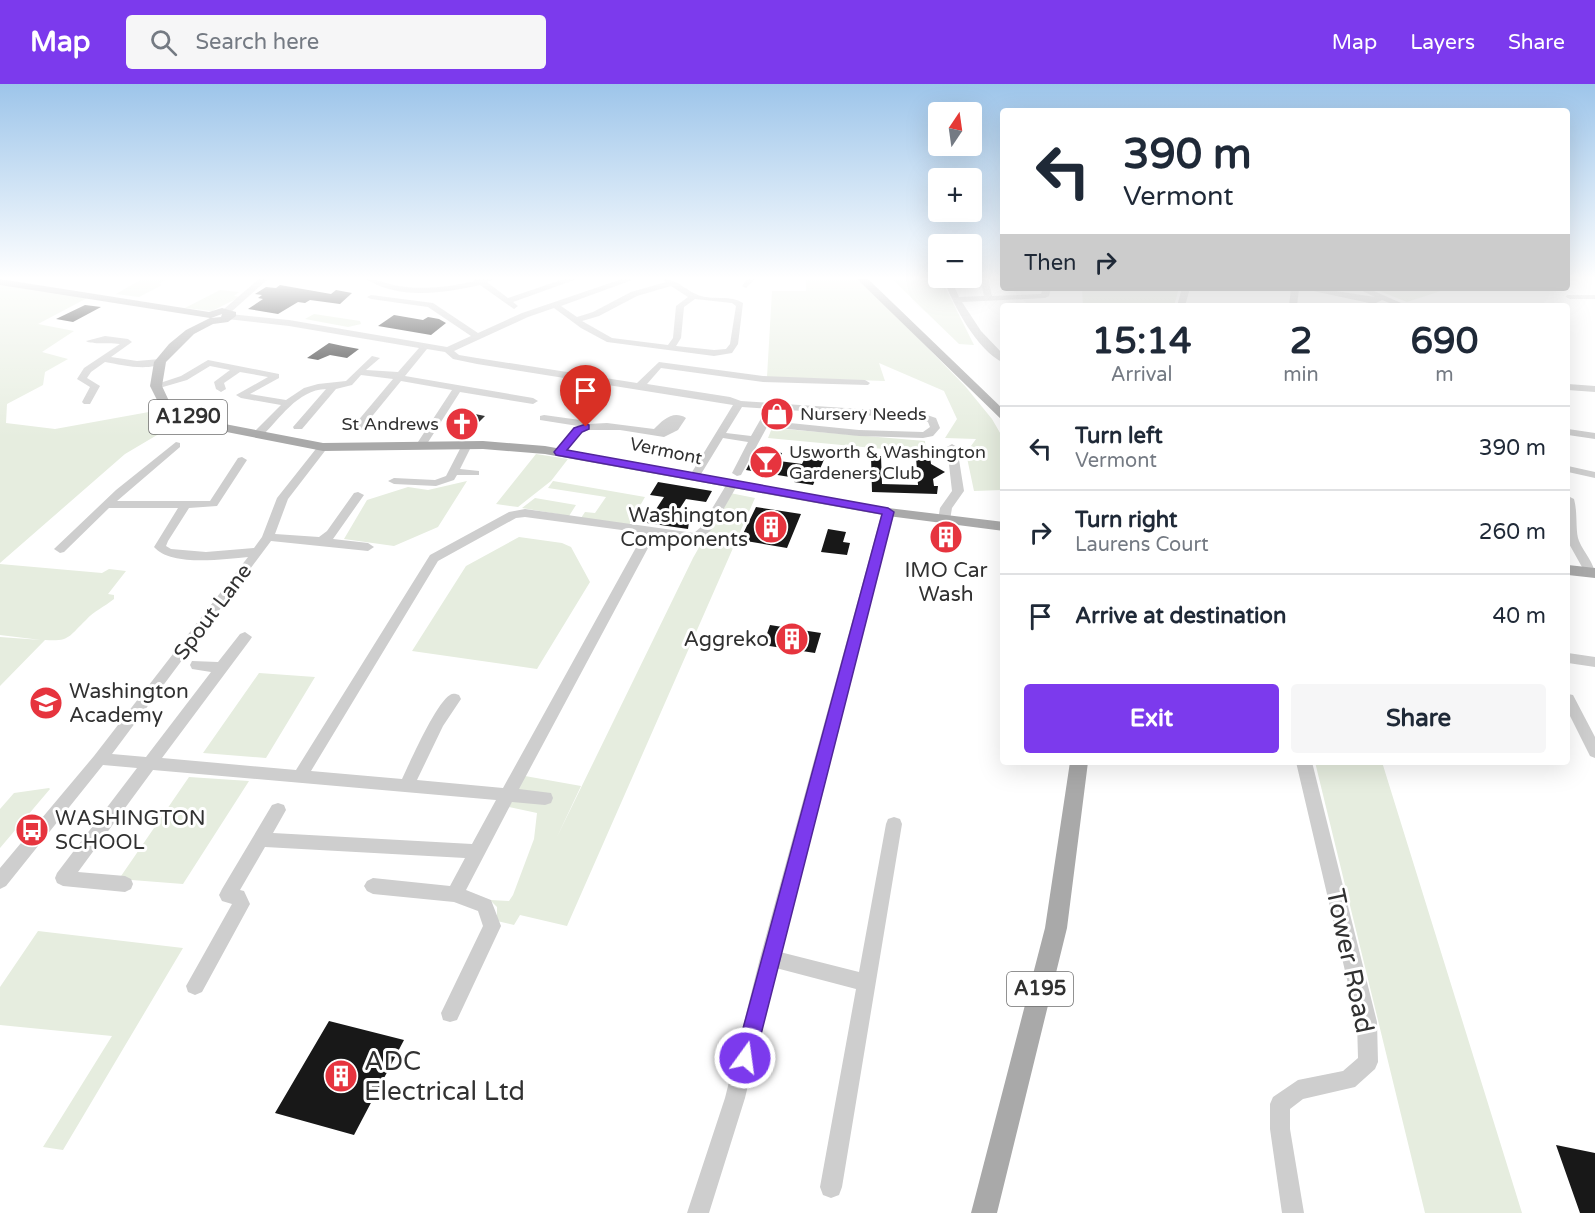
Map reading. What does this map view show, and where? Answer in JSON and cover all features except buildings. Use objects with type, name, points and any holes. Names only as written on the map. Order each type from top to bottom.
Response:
[{"type":"main road","points":[[160,362],[181,339],[191,332]]},
{"type":"main road","points":[[916,332],[982,391],[1000,413]]},
{"type":"main road","name":"A1290","points":[[156,386],[160,362]]},
{"type":"main road","name":"Vermont","points":[[156,386],[167,406],[200,423],[322,447],[467,445],[560,452],[694,477],[735,479],[888,512],[944,520],[1000,524]]},
{"type":"main road","points":[[1570,570],[1593,573]]},
{"type":"main road","name":"A195","points":[[984,1213],[1056,928],[1079,765]]},
{"type":"street","points":[[340,332],[447,350],[456,357],[477,361],[638,388],[730,400],[739,404]]},
{"type":"street","points":[[470,332],[478,337]]},
{"type":"street","points":[[447,350],[489,332]]},
{"type":"street","points":[[596,332],[610,340],[714,353],[729,351],[734,344],[736,332]]},
{"type":"street","points":[[670,348],[677,338],[678,332]]},
{"type":"street","points":[[979,332],[1000,356]]},
{"type":"street","points":[[87,402],[96,386],[82,379],[87,370],[128,342],[105,339],[90,341]]},
{"type":"street","points":[[356,429],[425,346]]},
{"type":"street","points":[[991,348],[1000,347]]},
{"type":"street","points":[[257,435],[307,387],[318,385],[331,387],[349,383],[375,358]]},
{"type":"street","points":[[102,359],[136,364],[160,362]]},
{"type":"street","points":[[156,386],[184,378],[208,363],[272,375],[241,395]]},
{"type":"street","points":[[638,388],[659,365],[758,391],[927,418],[936,428],[929,434],[923,435],[859,433],[764,424]]},
{"type":"street","points":[[239,368],[219,382],[221,391],[289,404]]},
{"type":"street","points":[[358,372],[399,375],[533,401]]},
{"type":"street","points":[[694,477],[739,404],[758,391],[865,383]]},
{"type":"street","points":[[298,427],[331,387]]},
{"type":"street","points":[[1570,387],[1595,389]]},
{"type":"street","points":[[421,445],[458,388]]},
{"type":"street","points":[[300,776],[434,558],[513,515],[525,513],[689,538],[702,535],[735,479],[769,413]]},
{"type":"street","points":[[544,418],[580,423],[586,427]]},
{"type":"street","points":[[560,452],[578,430],[586,427],[608,426],[656,433]]},
{"type":"street","points":[[1570,432],[1595,436]]},
{"type":"street","points":[[721,435],[755,440]]},
{"type":"street","points":[[60,549],[176,445]]},
{"type":"street","points":[[394,482],[436,483],[450,478],[467,445]]},
{"type":"street","name":"Spout Lane","points":[[0,881],[100,759],[258,552],[268,537],[283,498],[322,447]]},
{"type":"street","points":[[944,520],[946,508],[958,491],[952,447]]},
{"type":"street","points":[[109,505],[213,504],[242,460]]},
{"type":"street","points":[[1570,469],[1595,475]]},
{"type":"street","points":[[454,472],[475,473]]},
{"type":"street","points":[[322,540],[331,534],[358,495]]},
{"type":"street","points":[[185,505],[162,541],[160,547],[163,551],[177,555],[258,552]]},
{"type":"street","points":[[1570,511],[1572,539],[1593,573]]},
{"type":"street","points":[[698,1213],[735,1098],[769,958],[888,512]]},
{"type":"street","points":[[455,894],[651,532]]},
{"type":"street","points":[[268,537],[322,540],[368,547]]},
{"type":"street","points":[[125,884],[63,878],[245,637]]},
{"type":"street","points":[[1570,658],[1595,662]]},
{"type":"street","points":[[197,665],[222,668]]},
{"type":"street","points":[[406,786],[437,723],[454,699]]},
{"type":"street","points":[[1570,703],[1595,752]]},
{"type":"street","points":[[100,759],[545,798]]},
{"type":"street","name":"Tower Road","points":[[1293,1213],[1280,1129],[1280,1104],[1298,1090],[1348,1080],[1368,1062],[1367,1022],[1305,765]]},
{"type":"street","points":[[195,986],[241,904],[238,897],[228,895],[278,810]]},
{"type":"street","points":[[831,1187],[894,824]]},
{"type":"street","points":[[261,840],[477,851]]},
{"type":"street","points":[[373,886],[455,894],[485,906],[492,926],[450,1013]]},
{"type":"street","points":[[769,958],[867,983]]},
{"type":"shaded area","points":[[0,332],[73,332],[42,352],[68,359],[45,372],[43,385],[7,404],[6,423],[55,429],[160,410],[174,425],[125,454],[0,563]]},
{"type":"shaded area","points":[[770,332],[912,332],[965,386],[992,419],[1000,433],[1000,490],[974,491],[966,453],[976,439],[945,438],[957,419],[944,391],[879,363],[885,381],[767,377]]},
{"type":"shaded area","points":[[946,332],[967,332],[974,345],[959,344]]},
{"type":"shaded area","points":[[772,428],[925,441],[926,453],[768,438]]},
{"type":"shaded area","points":[[536,454],[568,459],[551,481],[518,507],[496,504]]},
{"type":"shaded area","points":[[467,481],[438,527],[394,546],[344,539],[367,500],[408,487],[428,490]]},
{"type":"shaded area","points":[[553,481],[645,497],[629,525],[581,518],[585,512],[595,513],[606,497],[548,488]]},
{"type":"shaded area","points":[[730,493],[755,498],[567,926],[520,915],[514,925],[497,921],[497,907],[490,900],[509,901],[534,839],[537,813],[509,807],[525,776],[581,786],[556,839],[693,558]]},
{"type":"shaded area","points":[[535,498],[576,505],[569,516],[522,508]]},
{"type":"shaded area","points":[[519,537],[562,543],[571,547],[590,582],[537,669],[412,651],[466,566]]},
{"type":"shaded area","points":[[0,564],[102,573],[109,569],[126,571],[108,594],[114,595],[114,599],[92,614],[68,637],[60,640],[45,640],[0,686],[0,637],[41,640],[0,635]]},
{"type":"shaded area","points":[[259,673],[315,677],[266,758],[203,753]]},
{"type":"shaded area","points":[[1316,765],[1383,765],[1522,1213],[1425,1213]]},
{"type":"shaded area","points":[[189,777],[249,781],[183,884],[119,879]]},
{"type":"shaded area","points":[[49,788],[0,848],[0,809],[14,793]]},
{"type":"shaded area","points":[[38,931],[183,948],[63,1150],[43,1147],[112,1036],[0,1025],[0,987]]},
{"type":"place","name":"Nursery Needs","points":[[777,414]]},
{"type":"place","name":"St Andrews","points":[[462,424]]},
{"type":"place","name":"Usworth & Washington Gardeners Club","points":[[766,462]]},
{"type":"place","name":"Washington Components","points":[[771,527]]},
{"type":"place","name":"IMO Car Wash","points":[[946,537]]},
{"type":"place","name":"Aggreko","points":[[792,639]]},
{"type":"place","name":"Washington Academy","points":[[46,703]]},
{"type":"place","name":"WASHINGTON SCHOOL","points":[[32,830]]},
{"type":"place","name":"ADC Electrical Ltd","points":[[341,1076]]},
{"type":"route","points":[[586,427],[578,430],[560,452],[615,460],[888,512],[769,958],[745,1058]]}]
